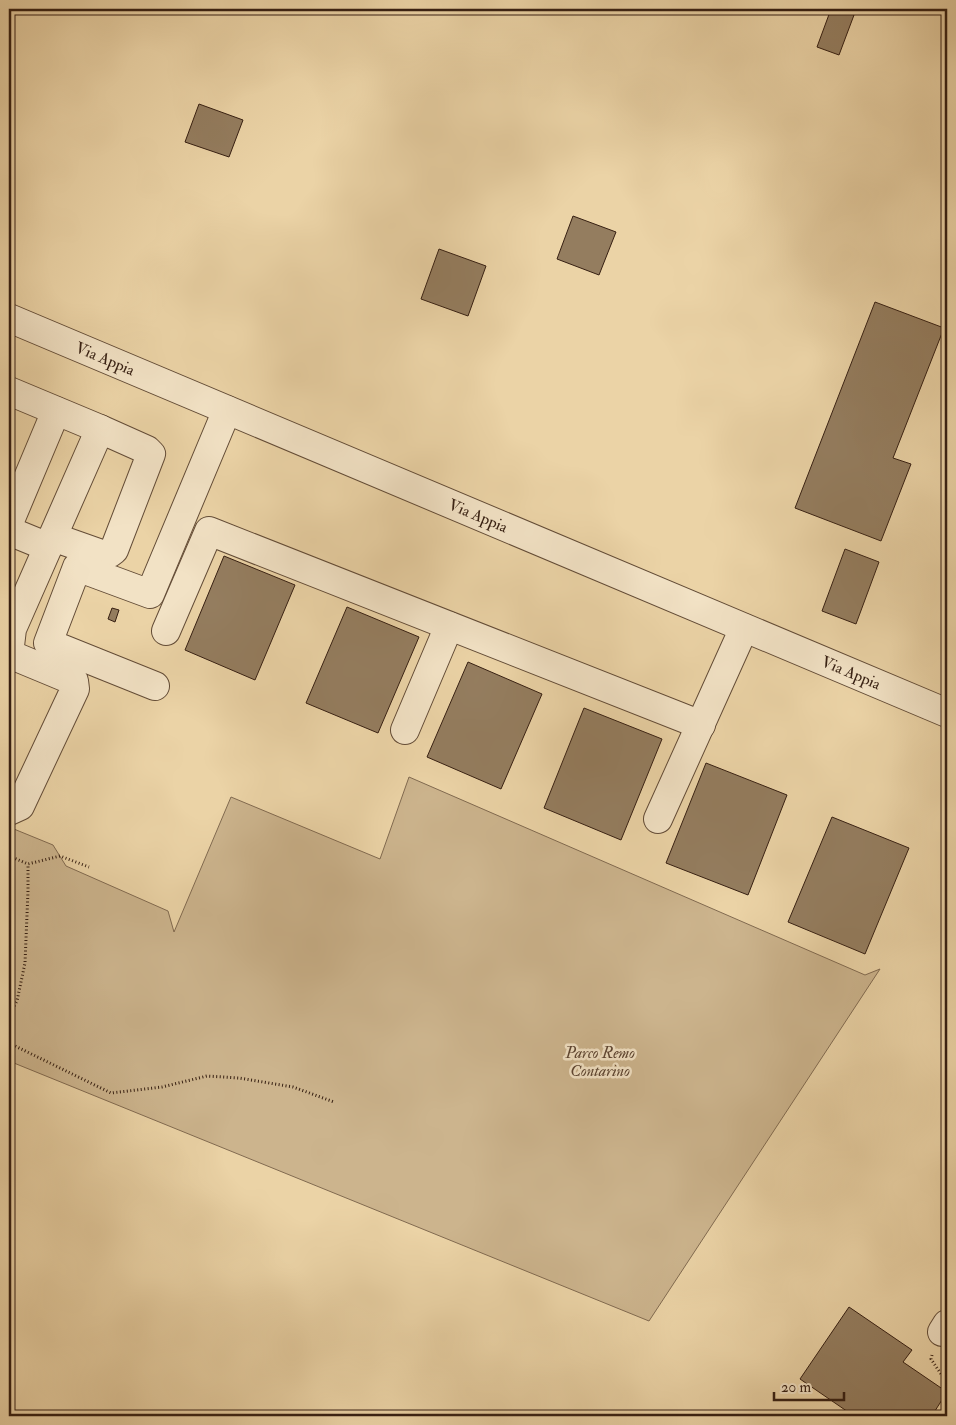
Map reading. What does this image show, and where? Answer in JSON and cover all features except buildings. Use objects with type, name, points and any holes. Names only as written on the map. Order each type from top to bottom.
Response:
[{"type":"street","name":"Via Appia","points":[[9,318],[947,713]]},
{"type":"street","points":[[9,391],[100,429],[147,450],[151,454],[114,550],[110,553],[104,554],[9,531]]},
{"type":"street","points":[[155,686],[48,643],[77,567],[150,594],[227,410]]},
{"type":"street","points":[[9,523],[56,411]]},
{"type":"street","points":[[9,812],[20,806],[76,684],[10,641],[50,542],[100,429]]},
{"type":"street","points":[[166,631],[209,531],[701,725]]},
{"type":"street","points":[[405,730],[448,626]]},
{"type":"street","points":[[658,819],[744,628]]},
{"type":"path","points":[[9,856],[28,864],[60,856],[89,867]]},
{"type":"path","points":[[9,1015],[17,1001],[25,963],[28,864]]},
{"type":"path","points":[[9,1044],[111,1093],[162,1087],[207,1076],[239,1078],[293,1087],[334,1102]]},
{"type":"green space","name":"Parco Remo Contarino","points":[[409,777],[865,975],[880,969],[649,1321],[9,1061],[9,827],[53,845],[66,866],[168,911],[174,932],[231,797],[380,859]]}]
